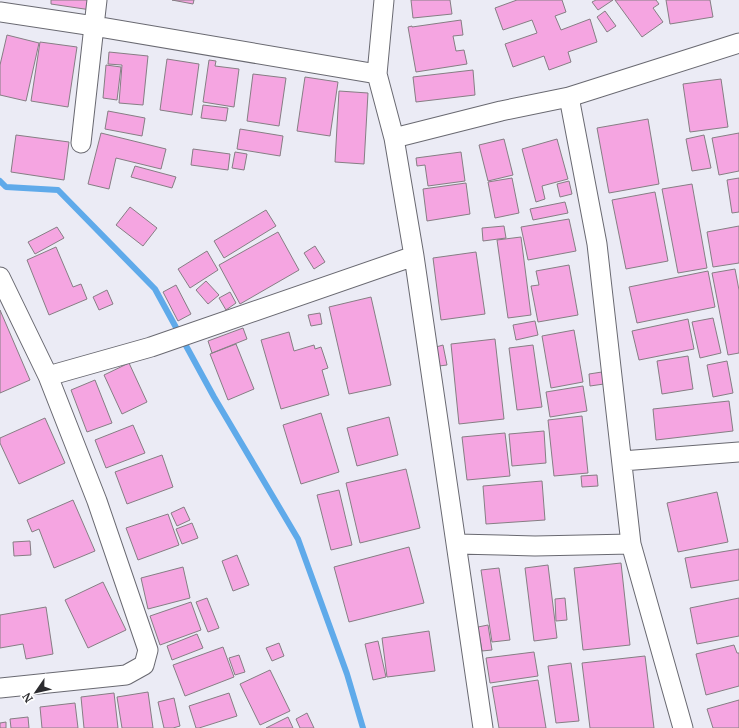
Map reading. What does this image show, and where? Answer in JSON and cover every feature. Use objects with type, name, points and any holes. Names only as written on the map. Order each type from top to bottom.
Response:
[{"type":"street","points":[[82,144],[97,0]]},
{"type":"street","points":[[384,0],[377,74],[394,138],[414,256],[483,728]]},
{"type":"street","points":[[0,12],[94,26],[377,74]]},
{"type":"street","points":[[394,138],[501,111],[569,97],[739,43]]},
{"type":"street","points":[[569,97],[597,244],[630,544],[683,728]]},
{"type":"street","points":[[48,376],[186,336],[414,256]]},
{"type":"street","points":[[0,277],[48,376],[97,501],[148,650],[144,665],[126,675],[0,688]]},
{"type":"street","points":[[622,461],[739,452]]},
{"type":"street","points":[[456,544],[535,546],[630,544]]},
{"type":"building","points":[[51,0],[93,0],[91,10],[51,4]]},
{"type":"building","points":[[172,0],[194,0],[193,4]]},
{"type":"building","points":[[411,0],[450,0],[452,14],[413,18]]},
{"type":"building","points":[[517,0],[562,0],[566,12],[555,16],[561,30],[590,19],[597,42],[568,52],[571,62],[549,70],[544,56],[513,67],[505,44],[537,33],[532,20],[503,30],[495,8]]},
{"type":"building","points":[[596,0],[613,0],[598,10],[592,2]]},
{"type":"building","points":[[615,0],[656,0],[659,4],[653,8],[663,22],[642,37]]},
{"type":"building","points":[[666,0],[710,0],[713,17],[670,24]]},
{"type":"building","points":[[605,11],[616,26],[607,32],[597,17]]},
{"type":"building","points":[[461,20],[463,35],[453,36],[456,51],[464,50],[467,64],[416,72],[408,27]]},
{"type":"building","points":[[7,35],[39,43],[26,101],[0,95],[0,65]]},
{"type":"building","points":[[40,42],[77,47],[68,107],[31,101]]},
{"type":"building","points":[[109,52],[148,56],[143,105],[119,103],[122,65],[108,64]]},
{"type":"building","points":[[167,59],[199,64],[192,115],[160,110]]},
{"type":"building","points":[[209,60],[216,61],[215,66],[239,69],[234,107],[203,102]]},
{"type":"building","points":[[106,65],[121,67],[117,100],[103,98]]},
{"type":"building","points":[[473,70],[475,95],[416,102],[413,77]]},
{"type":"building","points":[[253,74],[286,78],[279,126],[247,121]]},
{"type":"building","points":[[305,77],[338,82],[330,136],[297,131]]},
{"type":"building","points":[[721,79],[728,127],[690,132],[683,84]]},
{"type":"building","points":[[339,91],[368,93],[364,164],[335,162]]},
{"type":"building","points":[[203,105],[228,108],[226,121],[201,118]]},
{"type":"building","points":[[108,111],[145,118],[142,136],[105,129]]},
{"type":"building","points":[[648,119],[659,184],[609,193],[597,128]]},
{"type":"building","points":[[240,129],[283,136],[280,156],[237,149]]},
{"type":"building","points":[[101,133],[166,149],[161,169],[116,158],[109,189],[88,184]]},
{"type":"building","points":[[739,133],[739,171],[719,175],[712,138]]},
{"type":"building","points":[[16,135],[69,142],[64,180],[11,172]]},
{"type":"building","points":[[704,135],[711,168],[692,171],[686,139]]},
{"type":"building","points":[[504,139],[513,175],[488,181],[479,145]]},
{"type":"building","points":[[557,139],[568,179],[542,186],[545,199],[536,202],[522,149]]},
{"type":"building","points":[[193,149],[230,154],[228,170],[191,165]]},
{"type":"building","points":[[235,152],[247,154],[244,170],[232,168]]},
{"type":"building","points":[[461,152],[465,181],[428,186],[425,165],[417,166],[416,158]]},
{"type":"building","points":[[135,166],[176,177],[172,188],[131,177]]},
{"type":"building","points":[[512,178],[519,213],[495,218],[488,182]]},
{"type":"building","points":[[739,178],[739,212],[732,213],[727,180]]},
{"type":"building","points":[[569,181],[572,194],[560,197],[557,184]]},
{"type":"building","points":[[466,183],[470,214],[427,221],[423,189]]},
{"type":"building","points":[[692,184],[707,268],[678,273],[662,189]]},
{"type":"building","points":[[655,192],[668,261],[626,269],[612,200]]},
{"type":"building","points":[[565,202],[568,213],[533,220],[530,209]]},
{"type":"building","points":[[130,207],[157,228],[143,246],[116,225]]},
{"type":"building","points":[[266,210],[276,226],[224,258],[214,241]]},
{"type":"building","points":[[569,219],[576,251],[528,260],[521,227]]},
{"type":"building","points":[[504,226],[506,238],[483,241],[482,228]]},
{"type":"building","points":[[739,226],[739,263],[713,267],[707,232]]},
{"type":"building","points":[[57,227],[64,238],[35,254],[28,242]]},
{"type":"building","points":[[278,232],[299,270],[240,304],[219,265]]},
{"type":"building","points":[[521,237],[531,315],[508,318],[497,240]]},
{"type":"building","points":[[315,246],[325,262],[314,269],[304,253]]},
{"type":"building","points":[[56,247],[73,287],[81,284],[87,299],[49,315],[27,260]]},
{"type":"building","points":[[207,251],[218,270],[190,288],[178,269]]},
{"type":"building","points":[[476,252],[485,314],[441,320],[433,258]]},
{"type":"building","points":[[569,265],[578,315],[538,322],[531,286],[539,285],[536,271]]},
{"type":"building","points":[[735,269],[739,290],[739,353],[728,355],[712,273]]},
{"type":"building","points":[[708,271],[715,307],[637,323],[629,287]]},
{"type":"building","points":[[206,281],[219,295],[208,304],[196,290]]},
{"type":"building","points":[[176,285],[191,314],[178,321],[163,292]]},
{"type":"building","points":[[107,290],[113,304],[99,310],[93,297]]},
{"type":"building","points":[[230,292],[236,303],[226,310],[219,298]]},
{"type":"building","points":[[371,297],[391,385],[349,394],[329,307]]},
{"type":"building","points":[[0,310],[30,380],[0,393]]},
{"type":"building","points":[[320,313],[322,324],[311,326],[308,315]]},
{"type":"building","points":[[713,318],[721,353],[700,358],[692,322]]},
{"type":"building","points":[[688,319],[694,349],[639,360],[632,331]]},
{"type":"building","points":[[535,321],[538,335],[516,340],[513,325]]},
{"type":"building","points":[[243,328],[247,339],[212,353],[208,341]]},
{"type":"building","points":[[574,330],[583,382],[551,388],[542,336]]},
{"type":"building","points":[[289,332],[294,351],[314,345],[315,349],[321,347],[328,368],[322,370],[329,395],[281,409],[261,340]]},
{"type":"building","points":[[495,339],[504,419],[459,424],[451,344]]},
{"type":"building","points":[[236,344],[254,389],[228,400],[210,354]]},
{"type":"building","points":[[443,345],[447,365],[439,366],[436,347]]},
{"type":"building","points":[[533,345],[542,407],[517,410],[509,348]]},
{"type":"building","points":[[688,356],[693,389],[662,394],[657,361]]},
{"type":"building","points":[[727,361],[733,393],[713,397],[707,365]]},
{"type":"building","points":[[129,363],[147,402],[122,414],[104,375]]},
{"type":"building","points":[[602,372],[604,384],[590,386],[589,374]]},
{"type":"building","points":[[95,380],[112,423],[87,432],[71,390]]},
{"type":"building","points":[[583,386],[587,411],[550,417],[546,392]]},
{"type":"building","points":[[729,401],[733,431],[656,440],[653,409]]},
{"type":"building","points":[[321,413],[339,472],[301,484],[283,425]]},
{"type":"building","points":[[582,416],[588,473],[554,476],[548,420]]},
{"type":"building","points":[[389,417],[398,455],[357,466],[347,428]]},
{"type":"building","points":[[45,418],[65,463],[19,484],[0,443],[0,438]]},
{"type":"building","points":[[133,425],[145,453],[106,468],[95,440]]},
{"type":"building","points":[[544,431],[546,463],[512,466],[509,434]]},
{"type":"building","points":[[505,433],[510,476],[467,480],[462,437]]},
{"type":"building","points":[[162,455],[173,487],[127,504],[115,472]]},
{"type":"building","points":[[406,469],[420,528],[360,543],[346,483]]},
{"type":"building","points":[[597,475],[598,486],[582,487],[581,476]]},
{"type":"building","points":[[542,481],[545,520],[486,524],[483,486]]},
{"type":"building","points":[[339,490],[352,545],[331,550],[317,495]]},
{"type":"building","points":[[717,492],[728,542],[678,552],[667,503]]},
{"type":"building","points":[[73,500],[95,551],[54,568],[39,529],[32,532],[27,520]]},
{"type":"building","points":[[184,507],[190,520],[177,526],[171,513]]},
{"type":"building","points":[[168,514],[179,545],[138,560],[126,528]]},
{"type":"building","points":[[192,523],[198,538],[182,544],[176,529]]},
{"type":"building","points":[[30,541],[31,555],[14,556],[13,542]]},
{"type":"building","points":[[409,547],[424,603],[349,622],[334,567]]},
{"type":"building","points":[[739,549],[739,580],[691,588],[685,558]]},
{"type":"building","points":[[237,555],[249,585],[233,591],[222,561]]},
{"type":"building","points":[[621,563],[630,645],[583,650],[574,568]]},
{"type":"building","points":[[548,565],[557,638],[534,641],[525,568]]},
{"type":"building","points":[[183,567],[190,598],[148,609],[141,578]]},
{"type":"building","points":[[499,568],[510,640],[492,642],[481,570]]},
{"type":"building","points":[[103,582],[126,630],[88,648],[65,600]]},
{"type":"building","points":[[207,598],[219,628],[208,632],[196,602]]},
{"type":"building","points":[[565,598],[567,620],[556,621],[555,599]]},
{"type":"building","points":[[739,598],[739,636],[697,644],[690,608]]},
{"type":"building","points":[[191,602],[201,630],[160,645],[150,616]]},
{"type":"building","points":[[46,607],[53,654],[26,659],[23,644],[0,648],[0,615]]},
{"type":"building","points":[[488,625],[492,650],[482,651],[478,627]]},
{"type":"building","points":[[429,631],[435,671],[387,677],[382,638]]},
{"type":"building","points":[[197,634],[203,648],[172,660],[167,646]]},
{"type":"building","points":[[378,641],[386,677],[373,680],[365,644]]},
{"type":"building","points":[[279,643],[284,656],[272,661],[266,648]]},
{"type":"building","points":[[734,645],[737,653],[739,653],[739,686],[706,695],[696,654]]},
{"type":"building","points":[[223,647],[234,677],[185,696],[173,665]]},
{"type":"building","points":[[534,652],[538,676],[490,683],[486,658]]},
{"type":"building","points":[[239,655],[245,672],[235,675],[229,658]]},
{"type":"building","points":[[645,656],[654,728],[590,728],[582,663]]},
{"type":"building","points":[[571,663],[579,721],[556,723],[548,666]]},
{"type":"building","points":[[270,670],[290,711],[260,725],[240,684]]},
{"type":"building","points":[[538,680],[546,728],[499,728],[492,687]]},
{"type":"building","points":[[148,692],[153,728],[122,728],[117,697]]},
{"type":"building","points":[[114,693],[118,728],[84,728],[81,697]]},
{"type":"building","points":[[229,693],[237,716],[196,728],[189,706]]},
{"type":"building","points":[[174,698],[180,726],[164,728],[158,702]]},
{"type":"building","points":[[739,700],[739,728],[713,728],[707,709]]},
{"type":"building","points":[[75,703],[78,728],[42,728],[40,707]]},
{"type":"building","points":[[307,713],[314,728],[300,728],[296,719]]},
{"type":"building","points":[[28,717],[29,728],[11,728],[10,719]]},
{"type":"building","points":[[288,717],[293,728],[266,728]]},
{"type":"building","points":[[6,722],[6,728],[0,728],[0,723]]},
{"type":"waterway","points":[[0,181],[6,187],[58,190],[155,289],[214,397],[298,539],[347,674],[363,728]]}]
